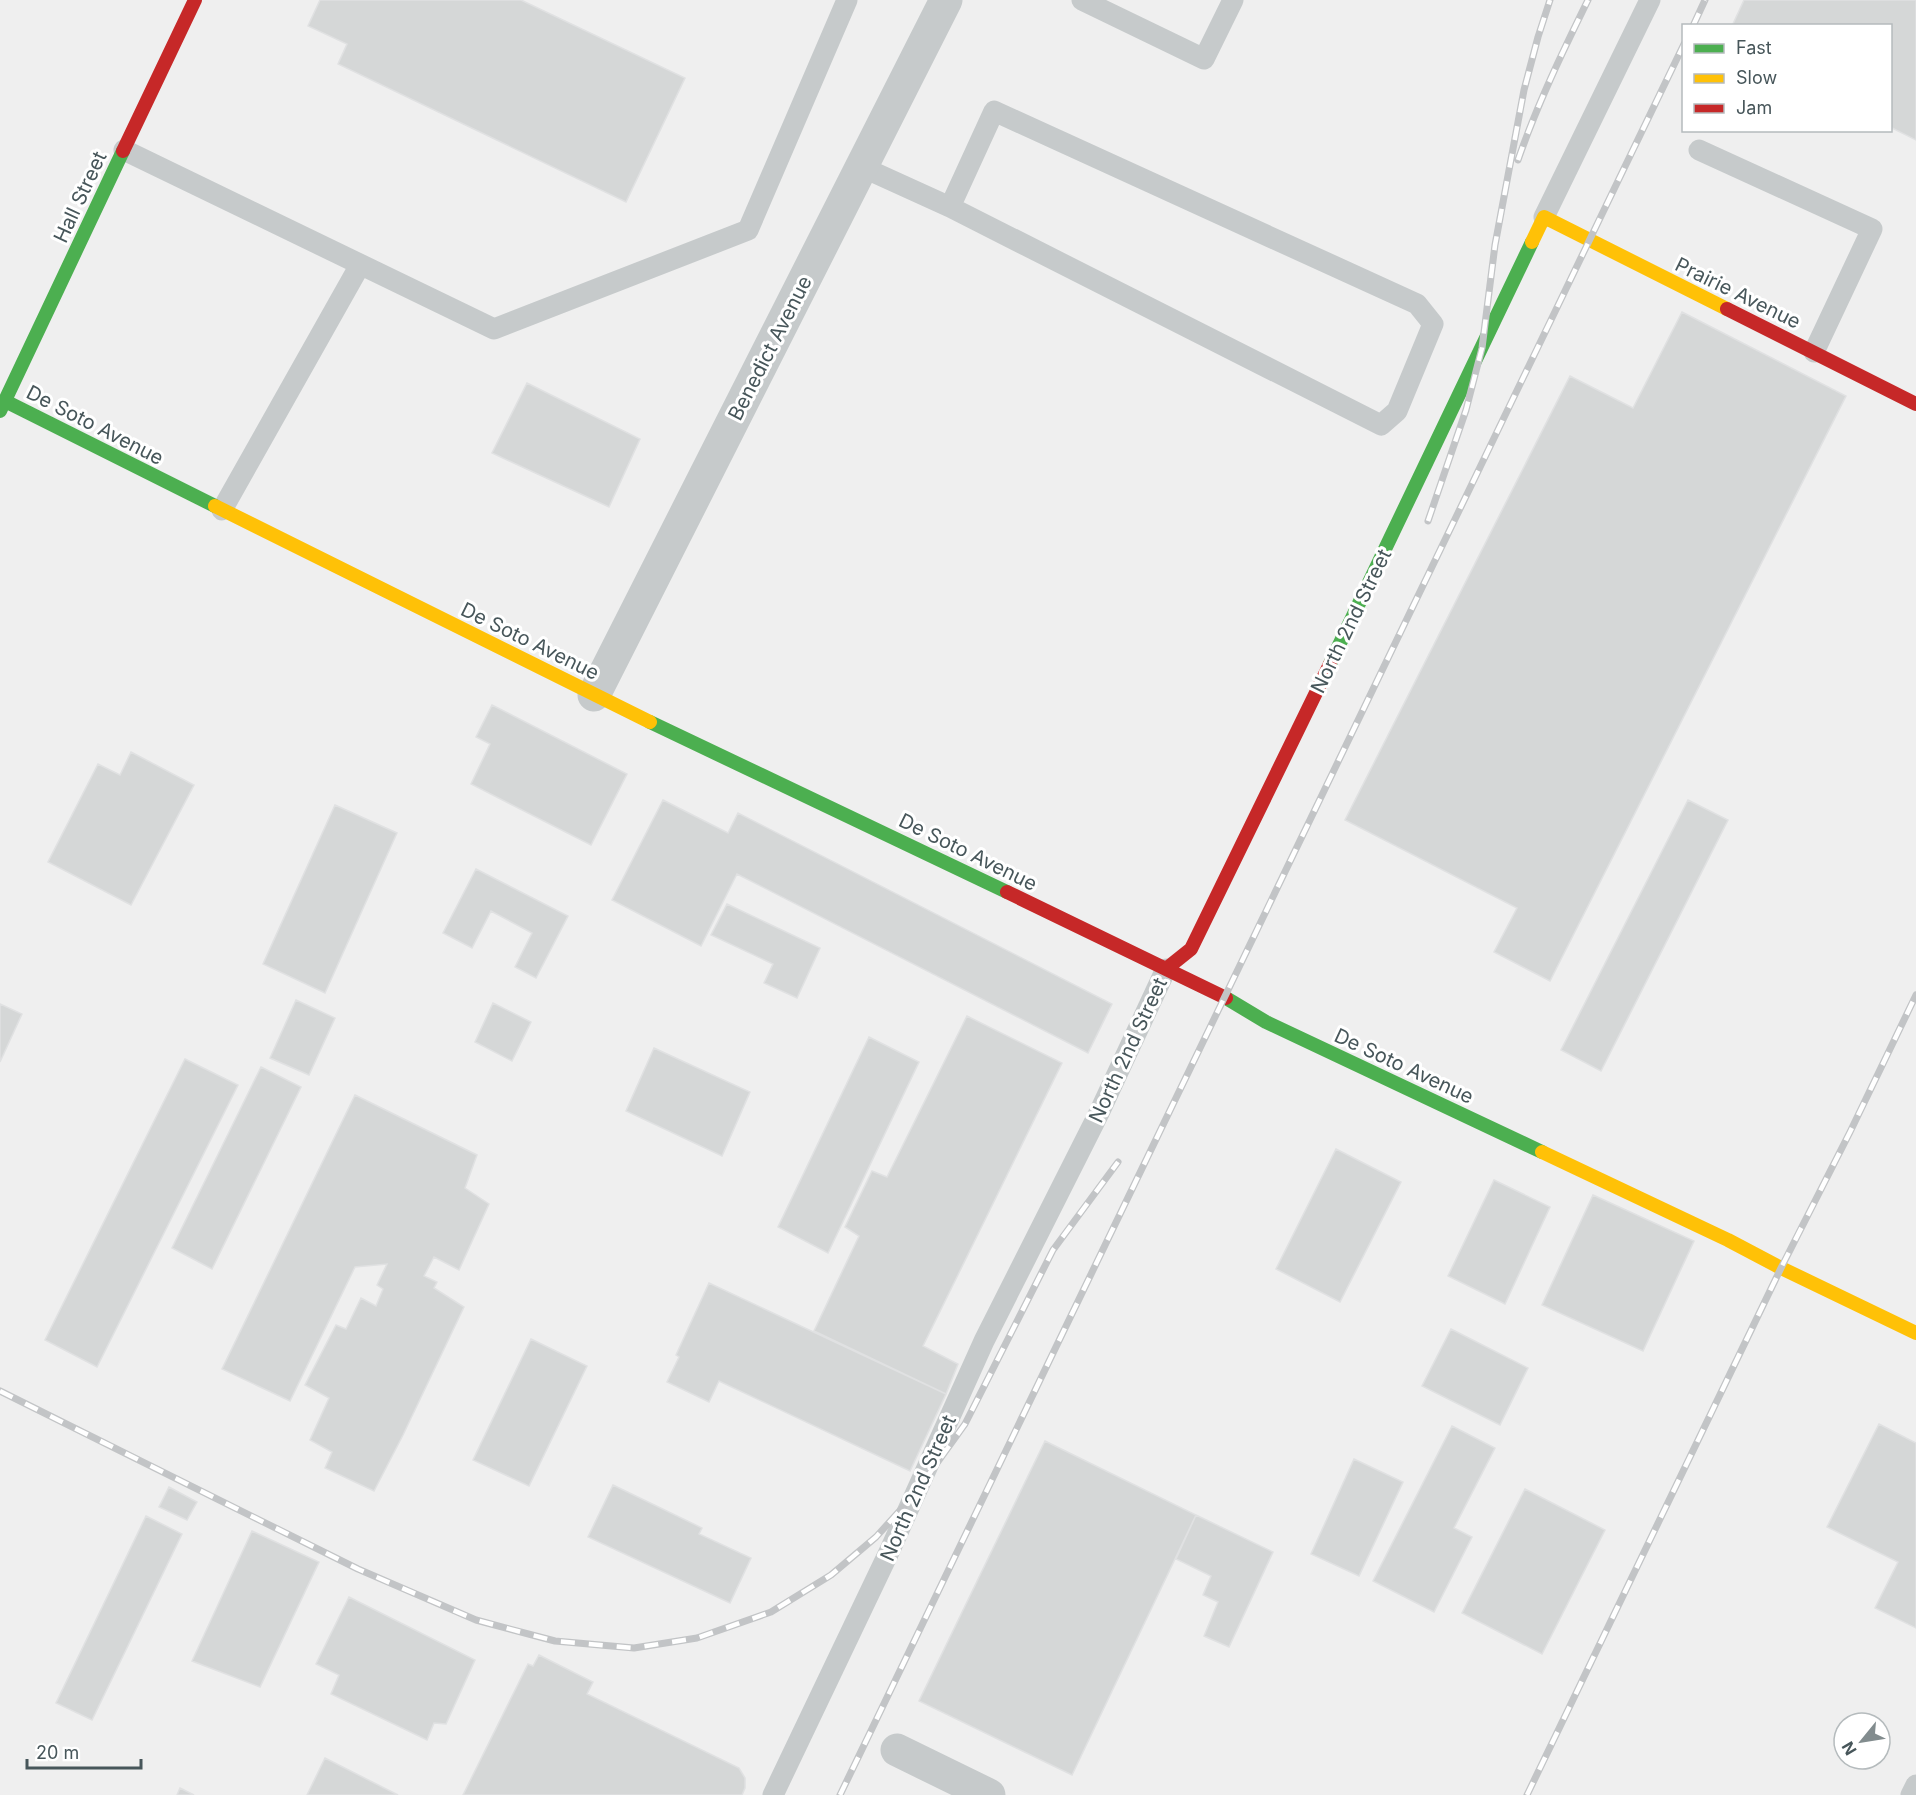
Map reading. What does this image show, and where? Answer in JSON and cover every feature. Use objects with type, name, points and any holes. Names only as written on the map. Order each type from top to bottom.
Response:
[{"type":"street","name":"Hall Street","points":[[2,406],[195,0]]},
{"type":"street","name":"Benedict Avenue","points":[[594,695],[946,0]]},
{"type":"street","name":"Prairie Avenue","points":[[1544,217],[1916,404]]},
{"type":"street","name":"North 2nd Street","points":[[1166,969],[1191,949],[1403,514],[1544,217]]},
{"type":"street","name":"De Soto Avenue","points":[[2,406],[222,510],[594,695],[1225,997],[1266,1022],[1728,1240],[1780,1269],[1916,1333]]},
{"type":"street","points":[[897,1750],[989,1795]]},
{"type":"lane","points":[[124,150],[494,329],[748,230],[847,0]]},
{"type":"lane","points":[[1082,0],[1204,59],[1233,0]]},
{"type":"lane","points":[[1544,217],[1650,0]]},
{"type":"lane","points":[[862,167],[950,207],[1381,425],[1397,411],[1433,324],[1416,304],[994,111],[950,207]]},
{"type":"lane","points":[[1699,150],[1872,229],[1814,352]]},
{"type":"lane","points":[[222,510],[360,265]]},
{"type":"lane","name":"North 2nd Street","points":[[773,1795],[890,1550],[984,1341],[1099,1113],[1166,969]]},
{"type":"lane","points":[[1911,1795],[1916,1785]]},
{"type":"building","points":[[320,0],[521,0],[685,78],[626,202],[338,64],[347,44],[308,26]]},
{"type":"building","points":[[1744,0],[1916,0],[1916,140],[1892,128],[1892,24],[1733,24]]},
{"type":"building","points":[[1682,312],[1846,396],[1550,981],[1494,952],[1517,908],[1345,820],[1570,376],[1633,408]]},
{"type":"building","points":[[527,383],[640,439],[609,507],[492,453]]},
{"type":"building","points":[[492,705],[627,774],[591,845],[471,784],[490,744],[476,737]]},
{"type":"building","points":[[131,752],[194,785],[131,905],[48,862],[98,764],[120,775]]},
{"type":"building","points":[[663,800],[728,833],[738,813],[1112,1004],[1088,1053],[737,874],[701,946],[612,900]]},
{"type":"building","points":[[1688,800],[1728,820],[1601,1071],[1561,1050]]},
{"type":"building","points":[[335,805],[397,833],[325,993],[263,964]]},
{"type":"building","points":[[476,869],[568,916],[536,978],[515,967],[532,933],[491,911],[472,948],[443,933]]},
{"type":"building","points":[[727,904],[820,948],[797,998],[764,983],[773,964],[711,935]]},
{"type":"building","points":[[296,1000],[335,1018],[309,1075],[270,1058]]},
{"type":"building","points":[[493,1003],[531,1022],[512,1061],[475,1042]]},
{"type":"building","points":[[0,1004],[22,1014],[0,1062]]},
{"type":"building","points":[[967,1016],[1062,1063],[923,1346],[958,1364],[946,1394],[814,1331],[859,1236],[845,1227],[872,1171],[887,1177]]},
{"type":"building","points":[[869,1037],[919,1062],[828,1253],[778,1227]]},
{"type":"building","points":[[654,1048],[750,1092],[722,1156],[626,1111]]},
{"type":"building","points":[[185,1059],[238,1085],[97,1367],[45,1340]]},
{"type":"building","points":[[261,1067],[301,1087],[212,1269],[172,1248]]},
{"type":"building","points":[[355,1095],[477,1155],[465,1188],[489,1204],[459,1270],[434,1257],[424,1276],[437,1282],[434,1288],[464,1307],[374,1491],[325,1468],[332,1452],[310,1440],[329,1398],[305,1385],[336,1325],[346,1329],[361,1298],[376,1306],[383,1289],[377,1285],[387,1264],[355,1267],[290,1401],[222,1369]]},
{"type":"building","points":[[1336,1149],[1401,1182],[1340,1302],[1276,1269]]},
{"type":"building","points":[[1494,1180],[1550,1207],[1505,1304],[1448,1276]]},
{"type":"building","points":[[1593,1195],[1694,1241],[1643,1351],[1542,1305]]},
{"type":"building","points":[[709,1283],[946,1394],[910,1471],[719,1381],[709,1402],[667,1382],[679,1357],[676,1355]]},
{"type":"building","points":[[1451,1329],[1528,1368],[1500,1425],[1422,1386]]},
{"type":"building","points":[[531,1339],[587,1366],[529,1486],[473,1460]]},
{"type":"building","points":[[1879,1424],[1916,1443],[1916,1628],[1875,1608],[1898,1562],[1827,1527]]},
{"type":"building","points":[[1452,1426],[1495,1448],[1454,1528],[1472,1537],[1434,1612],[1373,1581]]},
{"type":"building","points":[[1045,1441],[1196,1515],[1072,1775],[919,1701]]},
{"type":"building","points":[[1354,1459],[1403,1482],[1359,1576],[1311,1554]]},
{"type":"building","points":[[613,1485],[702,1528],[699,1534],[751,1558],[730,1603],[588,1537]]},
{"type":"building","points":[[169,1487],[197,1502],[187,1520],[159,1507]]},
{"type":"building","points":[[1525,1489],[1605,1530],[1542,1654],[1462,1613]]},
{"type":"building","points":[[1196,1515],[1273,1552],[1229,1647],[1204,1636],[1218,1602],[1203,1595],[1211,1576],[1176,1559]]},
{"type":"building","points":[[146,1516],[182,1534],[92,1720],[56,1703]]},
{"type":"building","points":[[252,1531],[319,1562],[260,1687],[192,1661]]},
{"type":"building","points":[[349,1597],[475,1660],[446,1724],[434,1723],[427,1740],[331,1694],[339,1675],[316,1664]]},
{"type":"building","points":[[539,1655],[593,1682],[587,1694],[739,1768],[745,1778],[742,1795],[463,1795],[528,1664],[533,1666]]},
{"type":"building","points":[[325,1758],[398,1795],[307,1795]]},
{"type":"building","points":[[180,1788],[194,1795],[177,1795]]},
{"type":"railway","points":[[1428,521],[1466,410],[1482,348],[1495,245],[1524,90],[1550,0]]},
{"type":"railway","points":[[1518,160],[1559,59],[1588,0]]},
{"type":"railway","points":[[1694,24],[1705,0]]},
{"type":"railway","points":[[840,1795],[1682,48]]},
{"type":"railway","points":[[1527,1795],[1781,1268],[1916,995]]},
{"type":"railway","points":[[0,1391],[358,1569],[476,1620],[555,1641],[634,1648],[697,1638],[771,1612],[831,1575],[876,1537],[914,1495],[965,1424],[1053,1250],[1118,1162]]},
{"type":"traffic: fast","points":[[0,411],[123,151]]},
{"type":"traffic: fast","points":[[1330,664],[1532,242]]},
{"type":"traffic: fast","points":[[5,401],[215,506]]},
{"type":"traffic: fast","points":[[650,722],[1007,892]]},
{"type":"traffic: fast","points":[[1226,998],[1266,1022],[1542,1152]]},
{"type":"traffic: slow","points":[[1532,242],[1544,217],[1727,309]]},
{"type":"traffic: slow","points":[[215,506],[650,722]]},
{"type":"traffic: slow","points":[[1542,1152],[1728,1240],[1916,1333]]},
{"type":"traffic: jam","points":[[123,151],[195,0]]},
{"type":"traffic: jam","points":[[1727,309],[1916,404]]},
{"type":"traffic: jam","points":[[1166,969],[1191,949],[1330,664]]},
{"type":"traffic: jam","points":[[1007,892],[1226,998]]}]
